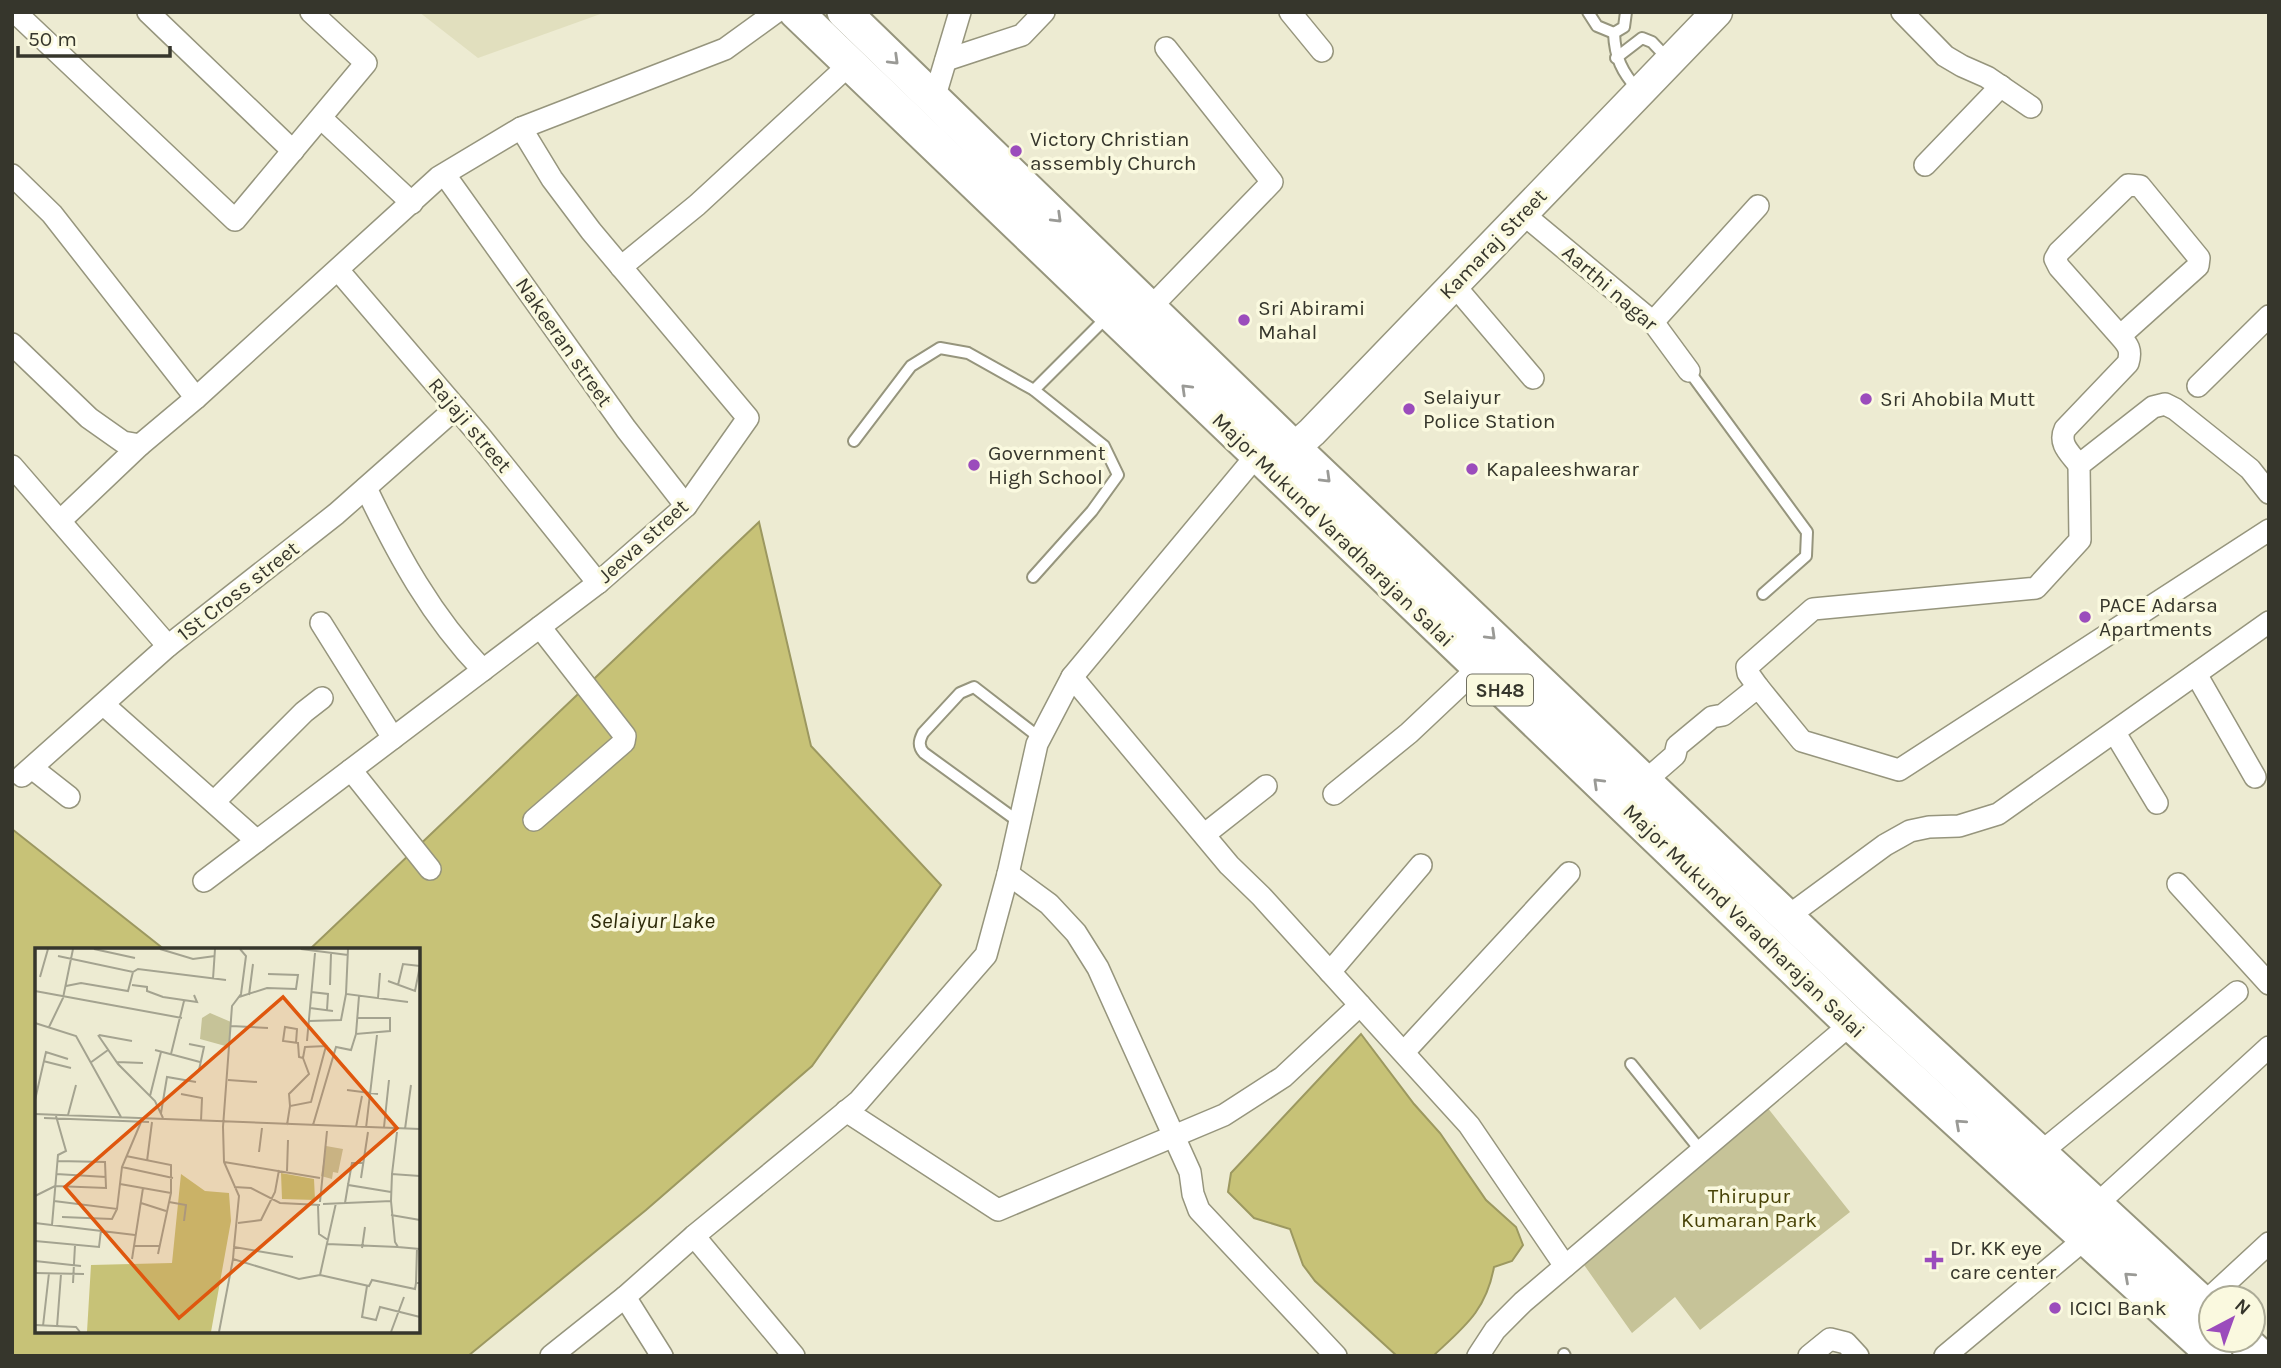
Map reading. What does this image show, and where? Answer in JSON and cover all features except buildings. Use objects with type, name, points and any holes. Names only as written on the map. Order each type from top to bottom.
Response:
[{"type":"main road","name":"Major Mukund Varadharajan Salai","points":[[796,12],[1851,1024],[2082,1241],[2215,1356]]},
{"type":"main road","name":"Major Mukund Varadharajan Salai","points":[[844,12],[1644,782],[2197,1298]]},
{"type":"street","points":[[15,12],[235,220],[366,63],[311,12]]},
{"type":"street","points":[[148,12],[293,151]]},
{"type":"street","points":[[60,521],[140,446],[445,175],[521,128],[725,49],[776,12]]},
{"type":"street","points":[[934,99],[960,12]]},
{"type":"street","points":[[946,60],[1022,35],[1044,12]]},
{"type":"street","points":[[1290,12],[1322,51]]},
{"type":"street","name":"Kamaraj Street","points":[[1258,458],[1294,448],[1312,432],[1717,12]]},
{"type":"street","points":[[1902,12],[1945,56],[2001,86],[2031,107]]},
{"type":"street","points":[[1150,308],[1272,182],[1166,48]]},
{"type":"street","points":[[621,267],[697,205],[850,64]]},
{"type":"street","points":[[1925,165],[2001,86]]},
{"type":"street","points":[[321,118],[412,203]]},
{"type":"street","name":"Jeeva street","points":[[204,881],[598,583],[686,506],[748,418],[621,267],[552,179],[521,128]]},
{"type":"street","points":[[12,175],[52,214],[197,398]]},
{"type":"street","name":"Nakeeran street","points":[[445,175],[626,429],[686,506]]},
{"type":"street","points":[[2120,336],[2197,266],[2199,258],[2140,186],[2135,184],[2128,185],[2055,259],[2059,267],[2120,336],[2129,345],[2130,355],[2128,363],[2061,436],[2063,445],[2079,465],[2080,540],[2036,588],[1813,609],[1751,661],[1747,667],[1748,673],[1758,687],[1802,741],[1899,769],[2269,530]]},
{"type":"street","points":[[1653,321],[1758,206]]},
{"type":"street","name":"Aarthi nagar","points":[[1522,213],[1653,321],[1689,371]]},
{"type":"street","name":"Rajaji street","points":[[338,270],[456,408],[598,583]]},
{"type":"street","points":[[1454,285],[1533,379]]},
{"type":"street","points":[[2198,386],[2269,316]]},
{"type":"street","points":[[12,344],[89,418],[122,442],[140,446]]},
{"type":"street","points":[[2079,465],[2153,407],[2165,404],[2175,408],[2250,469],[2269,493]]},
{"type":"street","name":"1St Cross street","points":[[69,797],[27,772],[168,646],[336,514],[456,408]]},
{"type":"street","points":[[551,1356],[859,1101],[986,955],[1040,738],[1072,677],[1251,462],[1258,458]]},
{"type":"street","points":[[12,466],[168,646]]},
{"type":"street","points":[[366,488],[397,552],[440,620],[483,670]]},
{"type":"street","points":[[1787,917],[1910,831],[1959,826],[1998,814],[2269,622]]},
{"type":"street","points":[[321,623],[393,738]]},
{"type":"street","points":[[534,820],[624,741],[625,736],[540,627]]},
{"type":"street","points":[[1335,794],[1409,733],[1478,668]]},
{"type":"street","points":[[2196,674],[2255,777]]},
{"type":"street","points":[[1072,677],[1229,865],[1261,896],[1469,1125],[1565,1266]]},
{"type":"street","points":[[1644,782],[1675,755],[1686,754],[1695,747],[1721,725],[1723,715],[1758,687]]},
{"type":"street","points":[[214,802],[304,712],[322,698]]},
{"type":"street","points":[[104,705],[257,841]]},
{"type":"street","points":[[2115,733],[2157,803]]},
{"type":"street","points":[[351,770],[430,869]]},
{"type":"street","points":[[1205,834],[1266,786]]},
{"type":"street","points":[[1012,850],[1049,904],[1076,933],[1098,968],[1190,1172],[1193,1194],[1199,1210],[1336,1356]]},
{"type":"street","points":[[1330,972],[1422,865]]},
{"type":"street","points":[[1404,1052],[1569,873]]},
{"type":"street","points":[[2178,884],[2269,984]]},
{"type":"street","points":[[2040,1153],[2236,992]]},
{"type":"street","points":[[846,1111],[998,1210],[1224,1115],[1283,1077],[1360,1005]]},
{"type":"street","points":[[1478,1356],[1507,1316],[1851,1024]]},
{"type":"street","points":[[2096,1205],[2269,1047]]},
{"type":"street","points":[[694,1236],[794,1356]]},
{"type":"street","points":[[1945,1356],[2082,1241]]},
{"type":"street","points":[[2229,1284],[2269,1242]]},
{"type":"street","points":[[625,1297],[662,1356]]},
{"type":"street","points":[[1809,1356],[1830,1339],[1846,1343],[1858,1356]]},
{"type":"lane","points":[[1588,12],[1597,26],[1614,33]]},
{"type":"lane","points":[[1614,33],[1624,27],[1626,12]]},
{"type":"lane","points":[[1614,33],[1616,58],[1639,92]]},
{"type":"lane","points":[[1616,58],[1642,38],[1653,41],[1670,61]]},
{"type":"lane","points":[[1034,390],[1109,315]]},
{"type":"lane","points":[[854,441],[911,366],[940,348],[968,353],[1034,390],[1104,446],[1118,475],[1092,511],[1033,577]]},
{"type":"lane","points":[[1689,371],[1807,532],[1806,556],[1763,594]]},
{"type":"lane","points":[[1012,850],[924,753],[919,740],[960,693],[974,687],[1040,738]]},
{"type":"lane","points":[[1631,1064],[1701,1151]]},
{"type":"shaded area","points":[[419,12],[606,12],[478,58]]},
{"type":"green space","name":"Thirupur Kumaran Park","points":[[1767,1107],[1850,1212],[1700,1330],[1675,1297],[1632,1333],[1582,1262]]},
{"type":"water","name":"Selaiyur Lake","points":[[759,522],[811,746],[941,885],[812,1066],[646,1210],[468,1356],[12,1356],[12,829],[162,948],[35,948],[35,1333],[420,1333],[420,948],[311,948]]},
{"type":"water","points":[[1361,1034],[1414,1104],[1440,1133],[1486,1200],[1516,1227],[1523,1245],[1512,1261],[1494,1267],[1479,1307],[1464,1327],[1433,1356],[1397,1356],[1315,1281],[1303,1265],[1290,1229],[1254,1218],[1228,1192],[1231,1173]]},
{"type":"place","name":"Victory Christian assembly Church","points":[[1016,151]]},
{"type":"place","name":"Sri Abirami Mahal","points":[[1244,320]]},
{"type":"place","name":"Sri Ahobila Mutt","points":[[1866,399]]},
{"type":"place","name":"Selaiyur Police Station","points":[[1409,409]]},
{"type":"place","name":"Government High School","points":[[974,465]]},
{"type":"place","name":"Kapaleeshwarar","points":[[1472,469]]},
{"type":"place","name":"PACE Adarsa Apartments","points":[[2085,617]]},
{"type":"place","name":"Dr. KK eye care center","points":[[1934,1260]]},
{"type":"place","name":"ICICI Bank","points":[[2055,1308]]}]
